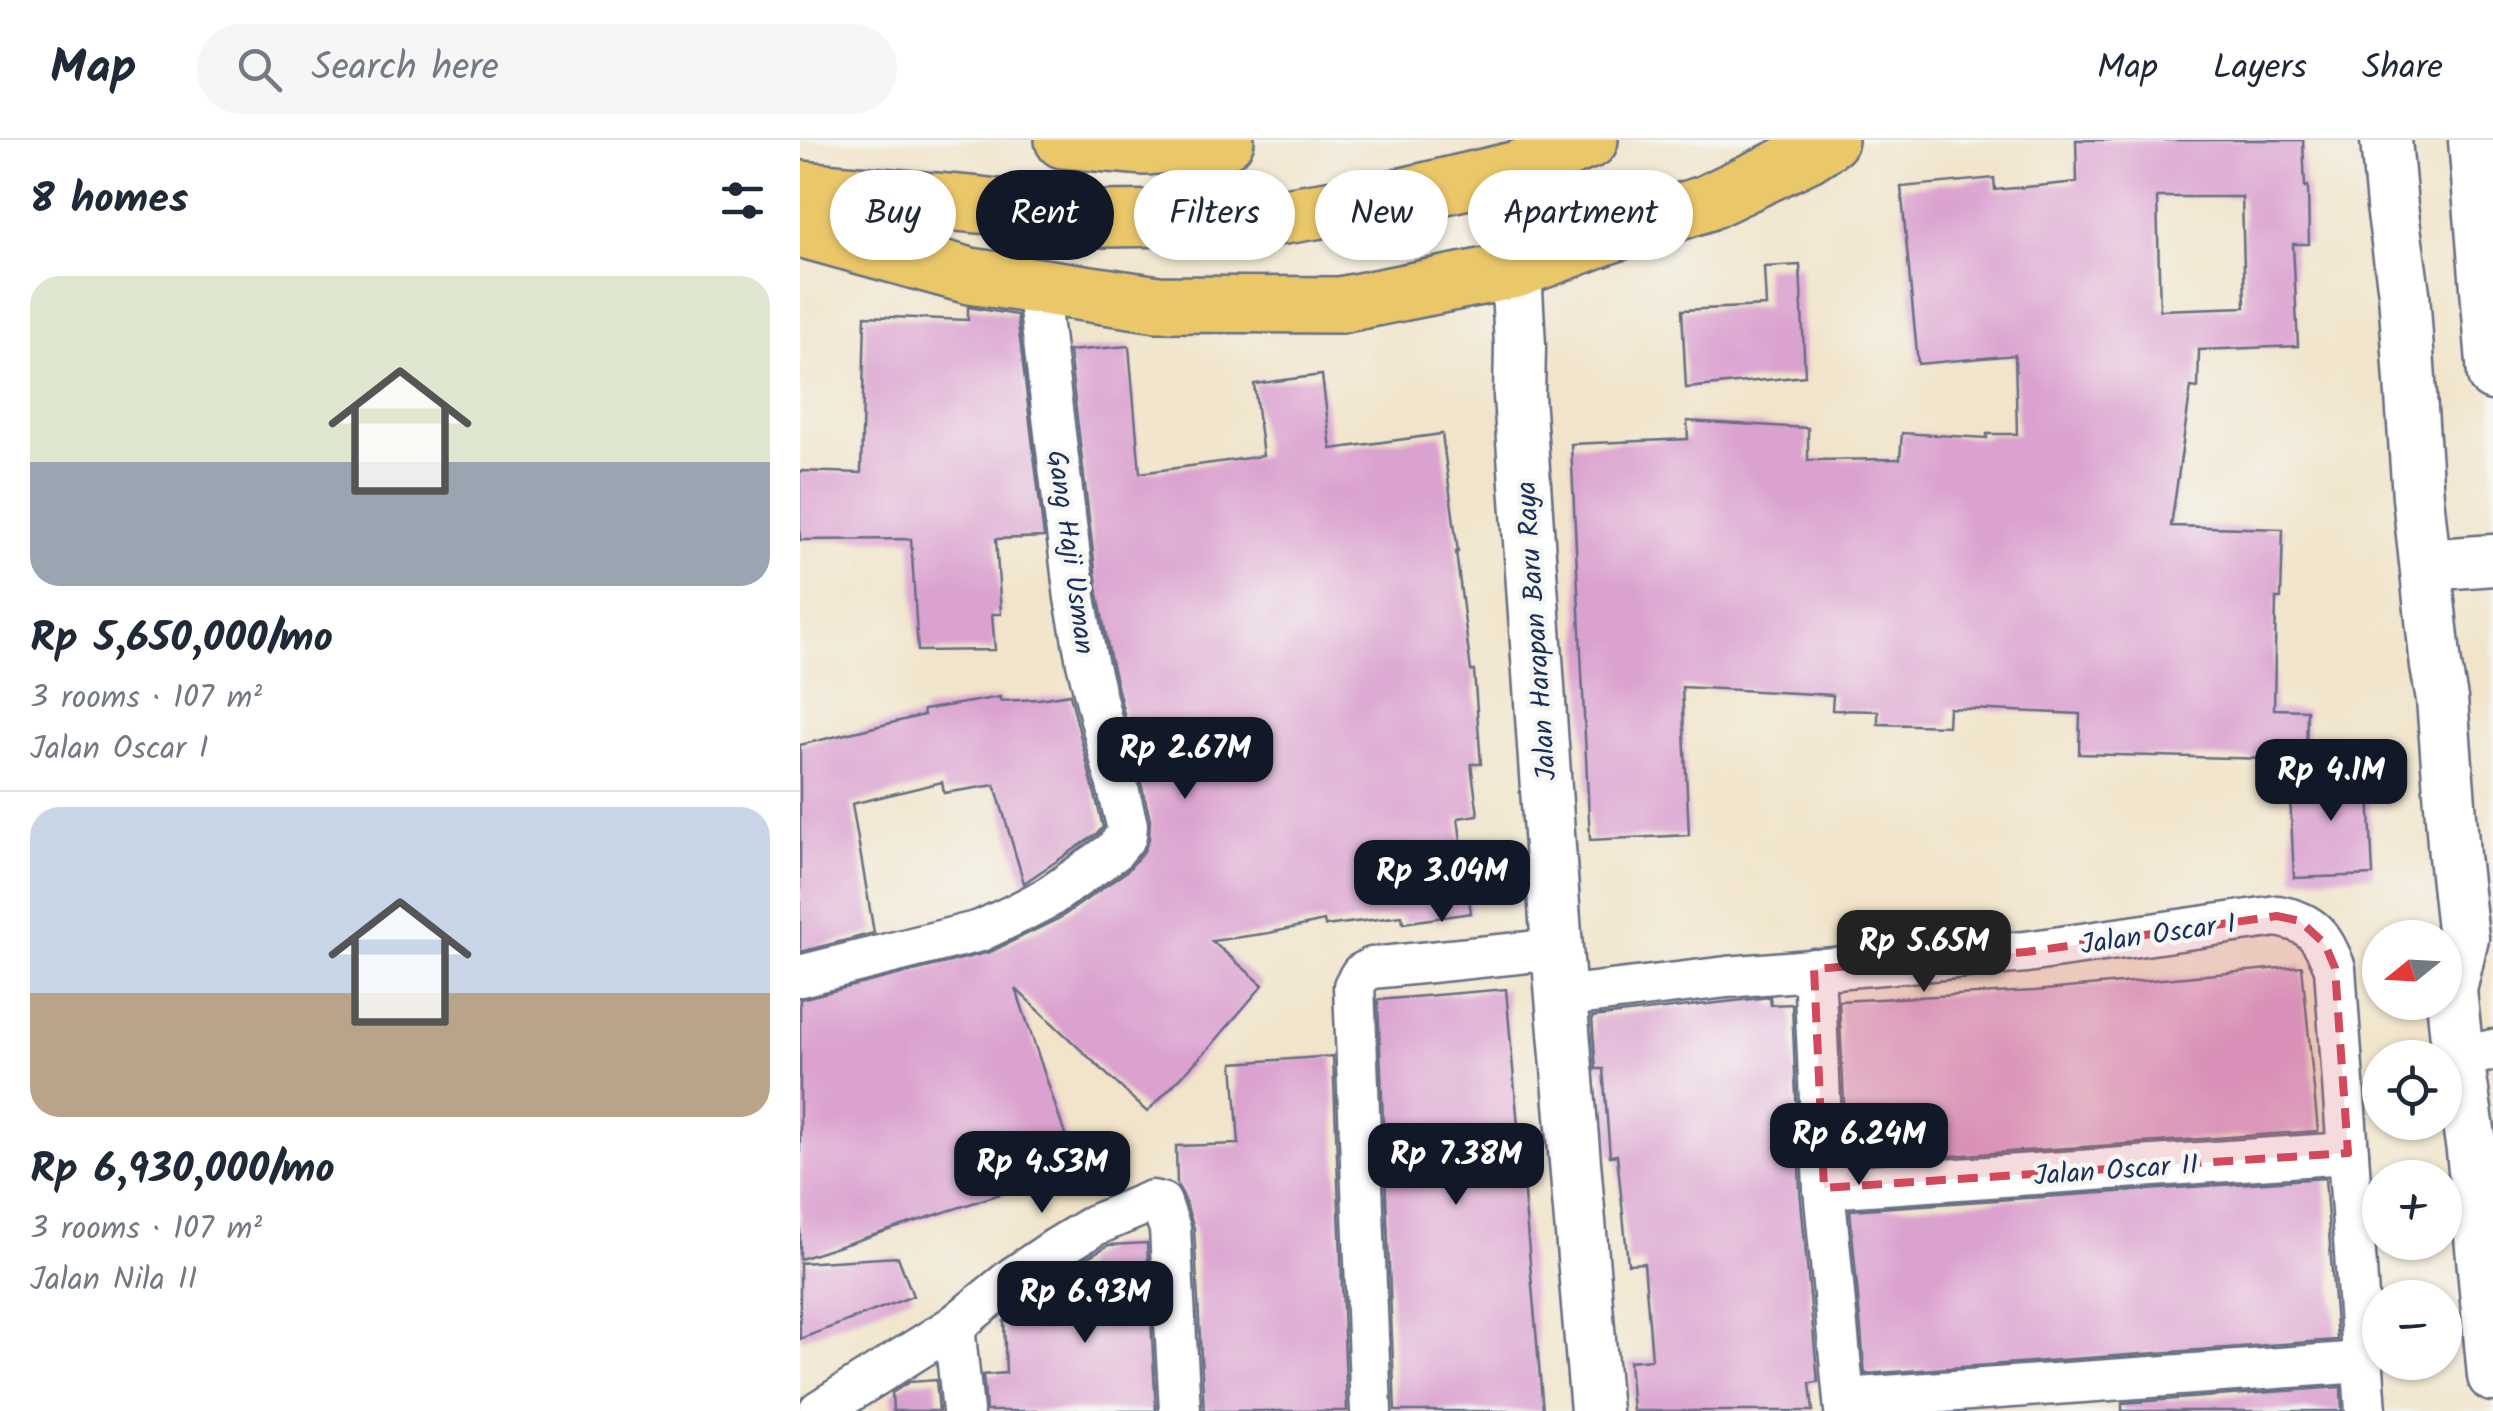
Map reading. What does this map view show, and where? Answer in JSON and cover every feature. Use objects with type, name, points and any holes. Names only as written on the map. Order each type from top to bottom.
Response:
[{"type":"highway","points":[[1062,140],[1145,147],[1226,140]]},
{"type":"highway","points":[[800,189],[1099,219],[1278,217],[1390,200],[1481,178],[1590,140]]},
{"type":"highway","points":[[800,229],[970,276],[1158,304],[1340,305],[1516,270],[1706,204],[1813,145]]},
{"type":"street","points":[[2386,140],[2404,293],[2418,497],[2442,699],[2463,938],[2451,990],[2476,1054],[2472,1150],[2493,1376]]},
{"type":"street","points":[[2474,140],[2493,375]]},
{"type":"street","name":"Jalan Harapan Baru Raya","points":[[1516,270],[1519,396],[1558,973],[1596,1411]]},
{"type":"street","name":"Gang Haji Usman","points":[[800,976],[980,931],[1049,897],[1112,852],[1128,832],[1075,598],[1037,285]]},
{"type":"street","points":[[2426,565],[2493,560]]},
{"type":"street","name":"Jalan Oscar I","points":[[1371,1411],[1354,986],[1360,974],[1372,968],[1727,976],[2026,952],[2277,916],[2300,921],[2312,929],[2325,944],[2335,968],[2348,1153]]},
{"type":"street","points":[[1814,969],[1824,1188],[1845,1405],[2362,1362],[2348,1153]]},
{"type":"street","name":"Jalan Oscar II","points":[[1824,1188],[2348,1153]]},
{"type":"street","points":[[819,1411],[954,1326],[1014,1277],[1095,1225],[1148,1202],[1159,1202],[1170,1229],[1180,1411]]},
{"type":"street","points":[[954,1326],[963,1411]]},
{"type":"street","points":[[2363,1380],[2366,1411]]},
{"type":"highlighted area","points":[[2277,916],[2300,921],[2325,944],[2335,968],[2348,1153],[1824,1188],[1814,969],[2026,952]]},
{"type":"building","points":[[2076,140],[2303,140],[2309,244],[2293,244],[2298,346],[2199,350],[2198,388],[2191,387],[2171,526],[2283,529],[2281,598],[2276,598],[2274,709],[2307,710],[2306,760],[2079,754],[2080,714],[1949,708],[1948,726],[1878,724],[1878,711],[1832,710],[1833,695],[1682,687],[1689,835],[1590,840],[1571,444],[1688,439],[1687,421],[1808,428],[1808,460],[1900,459],[1902,433],[1987,438],[1987,434],[2017,434],[2015,355],[1918,364],[1901,187],[1994,178],[1995,190],[2077,182]],"holes":[[[2157,197],[2242,197],[2245,307],[2160,310]]]},
{"type":"building","points":[[1800,265],[1805,376],[1686,388],[1682,310],[1766,306],[1764,267]]},
{"type":"building","points":[[968,307],[1017,315],[1044,537],[996,539],[1001,614],[992,614],[995,650],[918,651],[911,539],[800,540],[800,471],[861,473],[865,316],[968,320]]},
{"type":"building","points":[[1129,346],[1140,473],[1263,456],[1254,384],[1322,375],[1331,449],[1442,434],[1474,671],[1481,764],[1471,764],[1478,815],[1458,818],[1471,913],[1403,923],[1402,916],[1325,926],[1324,921],[1212,941],[1263,985],[1147,1112],[1016,989],[1075,1164],[1023,1182],[1025,1186],[800,1259],[800,999],[990,952],[1060,918],[1127,871],[1149,839],[1150,819],[1098,594],[1069,351]]},
{"type":"building","points":[[1070,694],[1103,827],[1097,834],[1024,883],[995,785],[944,793],[942,782],[852,804],[874,933],[800,952],[800,745],[924,715],[923,710],[1000,697],[1000,701]]},
{"type":"building","points":[[2368,770],[2373,875],[2294,878],[2289,773]]},
{"type":"building","points":[[2302,966],[2318,1131],[1847,1163],[1839,1001],[2035,991]]},
{"type":"building","points":[[1506,989],[1543,1411],[1395,1411],[1378,1000]]},
{"type":"building","points":[[1770,997],[1771,1005],[1792,1004],[1800,1190],[1818,1382],[1810,1383],[1813,1411],[1633,1411],[1629,1361],[1652,1359],[1644,1263],[1628,1264],[1617,1155],[1610,1156],[1603,1069],[1596,1069],[1592,1017]]},
{"type":"building","points":[[1333,1056],[1347,1411],[1204,1411],[1194,1228],[1177,1185],[1176,1146],[1239,1144],[1233,1063]]},
{"type":"building","points":[[2325,1178],[2337,1340],[1865,1374],[1850,1210]]},
{"type":"building","points":[[1147,1243],[1156,1411],[986,1411],[983,1375],[1006,1373],[1004,1321],[1086,1318],[1083,1260],[1109,1245]]},
{"type":"building","points":[[898,1257],[913,1296],[800,1339],[800,1263]]},
{"type":"building","points":[[936,1380],[939,1411],[893,1411],[892,1393],[909,1382]]},
{"type":"building","points":[[2341,1387],[2342,1411],[2122,1411],[2122,1403]]}]
